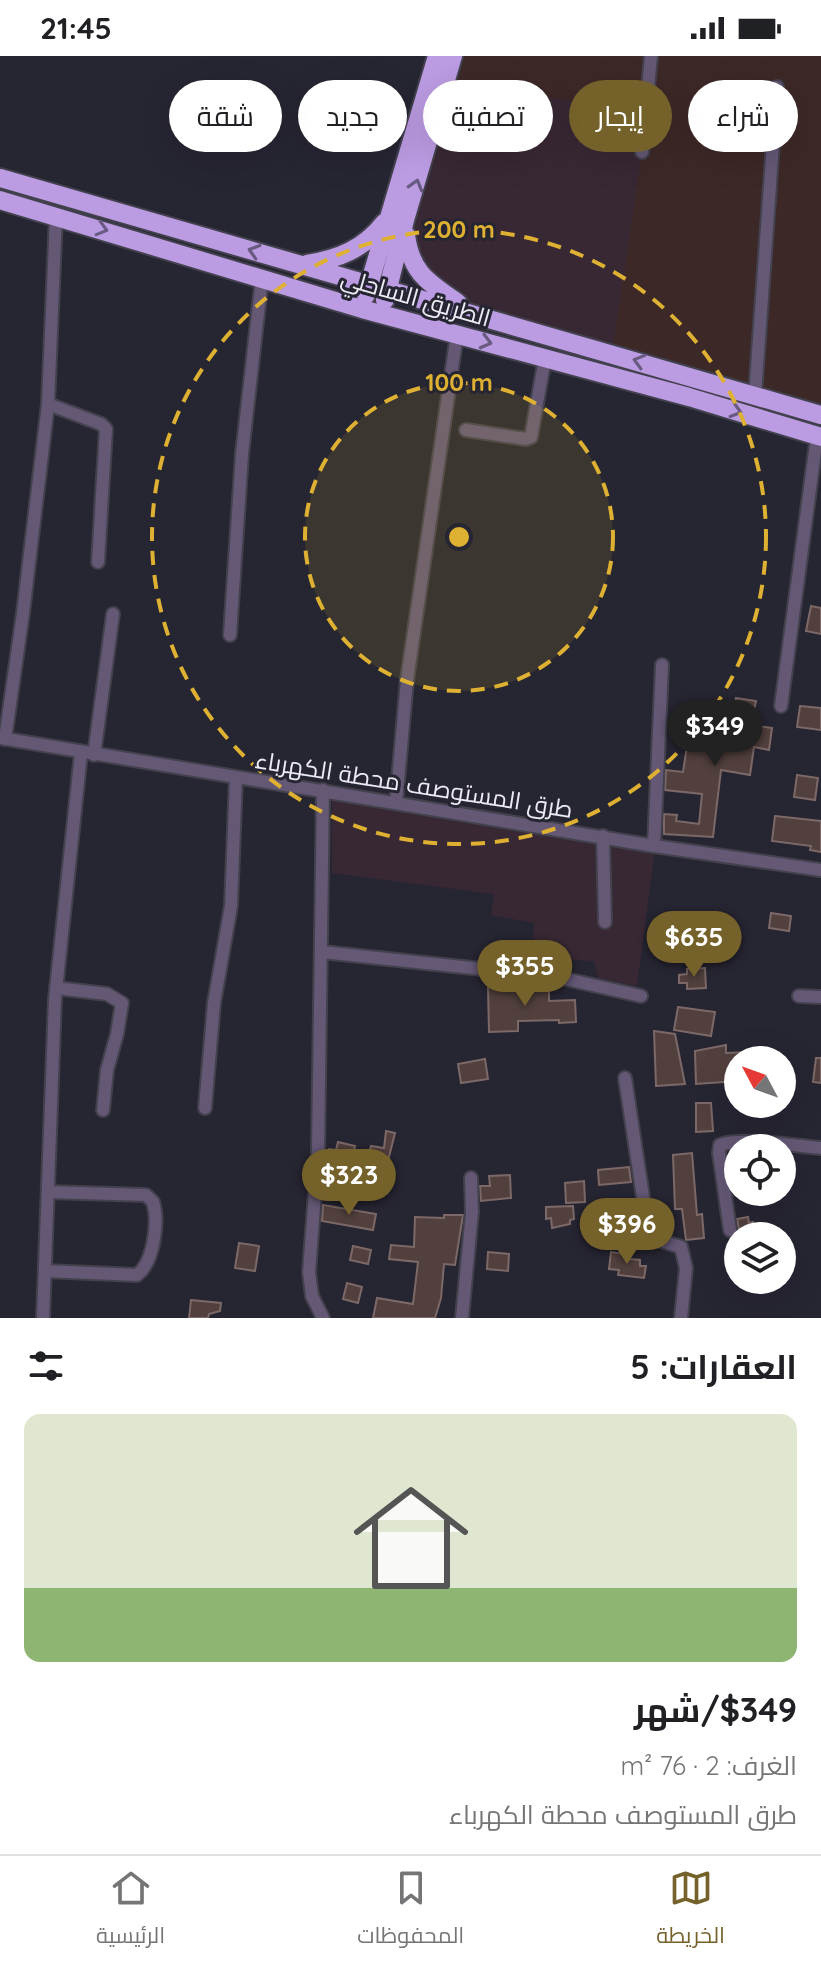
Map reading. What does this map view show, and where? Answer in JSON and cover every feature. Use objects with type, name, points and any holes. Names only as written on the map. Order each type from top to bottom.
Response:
[{"type":"highway","points":[[382,314],[398,215],[437,56]]},
{"type":"highway","points":[[362,309],[368,285],[398,215],[453,56]]},
{"type":"highway","name":"الطريق الساحلي","points":[[0,178],[821,415]]},
{"type":"highway","name":"الطريق الساحلي","points":[[0,200],[362,309],[819,436]]},
{"type":"highway","points":[[301,265],[351,252],[398,215]]},
{"type":"highway","points":[[398,215],[419,272],[433,287],[470,312]]},
{"type":"street","points":[[649,80],[651,56]]},
{"type":"street","points":[[755,395],[772,152]]},
{"type":"street","points":[[2,739],[23,613],[48,404],[56,216]]},
{"type":"street","points":[[230,635],[244,440],[262,278]]},
{"type":"street","points":[[396,803],[414,624],[427,555],[457,334]]},
{"type":"street","points":[[466,430],[526,439],[531,437],[545,358]]},
{"type":"street","points":[[48,404],[101,424],[106,429],[98,562]]},
{"type":"street","points":[[781,706],[819,436]]},
{"type":"street","points":[[43,1318],[56,988],[88,754],[113,614]]},
{"type":"street","points":[[654,846],[662,665]]},
{"type":"street","name":"طرق المستوصف محطة الكهرباء","points":[[2,739],[654,846],[821,870]]},
{"type":"street","points":[[205,1108],[214,1003],[231,906],[236,778]]},
{"type":"street","points":[[323,790],[318,1154],[309,1272],[312,1296],[323,1318]]},
{"type":"street","points":[[603,836],[605,922]]},
{"type":"street","points":[[322,952],[557,977],[641,996]]},
{"type":"street","points":[[56,988],[107,994],[122,1003],[107,1070],[103,1110]]},
{"type":"street","points":[[799,996],[821,997]]},
{"type":"street","points":[[625,1078],[649,1237],[681,1247],[686,1268],[681,1318]]},
{"type":"street","points":[[729,1222],[720,1145],[726,1142],[821,1148]]},
{"type":"street","points":[[462,1318],[471,1228],[471,1178]]},
{"type":"street","points":[[45,1271],[137,1275],[147,1262],[156,1220],[153,1202],[146,1195],[48,1192]]},
{"type":"shaded area","points":[[453,56],[821,56],[821,415],[433,287],[445,152],[553,152],[553,80],[451,80]]},
{"type":"shaded area","points":[[553,98],[569,100],[569,152],[642,152],[612,353],[470,312],[433,287],[406,237],[428,152],[553,152]]},
{"type":"shaded area","points":[[332,787],[655,849],[637,986],[598,978],[594,961],[531,958],[534,923],[491,915],[494,894],[332,873]]},
{"type":"building","points":[[811,606],[821,608],[821,634],[806,631]]},
{"type":"building","points":[[736,698],[756,701],[751,725],[772,728],[769,750],[754,747],[750,775],[721,770],[713,837],[664,834],[664,814],[677,815],[676,821],[699,824],[702,794],[665,790],[666,770],[683,772],[688,739],[727,745]]},
{"type":"building","points":[[800,706],[821,708],[821,730],[797,727]]},
{"type":"building","points":[[797,775],[818,778],[815,800],[794,797]]},
{"type":"building","points":[[775,816],[821,821],[821,852],[810,850],[811,846],[772,841]]},
{"type":"building","points":[[771,913],[791,916],[789,931],[769,928]]},
{"type":"building","points":[[705,968],[706,988],[687,989],[687,983],[679,983],[679,975],[687,974],[687,969]]},
{"type":"building","points":[[517,986],[517,989],[549,988],[549,1001],[575,1000],[576,1022],[518,1021],[518,1031],[489,1032],[488,987]]},
{"type":"building","points":[[678,1007],[715,1012],[711,1036],[674,1030]]},
{"type":"building","points":[[654,1031],[675,1034],[685,1084],[656,1086]]},
{"type":"building","points":[[726,1045],[724,1082],[696,1084],[695,1051]]},
{"type":"building","points":[[816,1058],[821,1058],[821,1083],[813,1082]]},
{"type":"building","points":[[485,1059],[488,1079],[461,1083],[458,1064]]},
{"type":"building","points":[[696,1103],[711,1103],[713,1131],[696,1132]]},
{"type":"building","points":[[386,1131],[395,1133],[385,1173],[326,1161],[329,1149],[336,1150],[338,1142],[355,1146],[354,1150],[369,1154],[371,1146],[384,1148]]},
{"type":"building","points":[[692,1153],[697,1215],[702,1214],[704,1238],[686,1240],[682,1209],[675,1209],[673,1155]]},
{"type":"building","points":[[629,1167],[631,1182],[599,1185],[598,1170]]},
{"type":"building","points":[[510,1175],[511,1198],[481,1201],[480,1186],[490,1186],[489,1176]]},
{"type":"building","points":[[584,1181],[585,1202],[566,1203],[565,1183]]},
{"type":"building","points":[[323,1205],[376,1214],[373,1230],[322,1221]]},
{"type":"building","points":[[573,1206],[574,1219],[570,1220],[570,1224],[552,1228],[551,1218],[546,1219],[546,1207]]},
{"type":"building","points":[[444,1215],[463,1215],[455,1265],[444,1264],[441,1298],[435,1318],[373,1318],[377,1298],[413,1304],[418,1262],[389,1259],[391,1245],[414,1247],[415,1217],[444,1218]]},
{"type":"building","points":[[748,1217],[749,1222],[738,1222],[737,1219]]},
{"type":"building","points":[[625,1223],[626,1236],[608,1237],[608,1224]]},
{"type":"building","points":[[239,1243],[259,1246],[255,1271],[235,1268]]},
{"type":"building","points":[[353,1246],[371,1250],[368,1264],[350,1260]]},
{"type":"building","points":[[488,1252],[509,1254],[508,1271],[487,1269]]},
{"type":"building","points":[[611,1252],[640,1260],[640,1266],[646,1266],[644,1278],[618,1275],[619,1270],[609,1269]]},
{"type":"building","points":[[347,1283],[362,1287],[358,1303],[343,1299]]},
{"type":"building","points":[[191,1300],[221,1303],[220,1311],[209,1314],[208,1318],[189,1318]]}]
